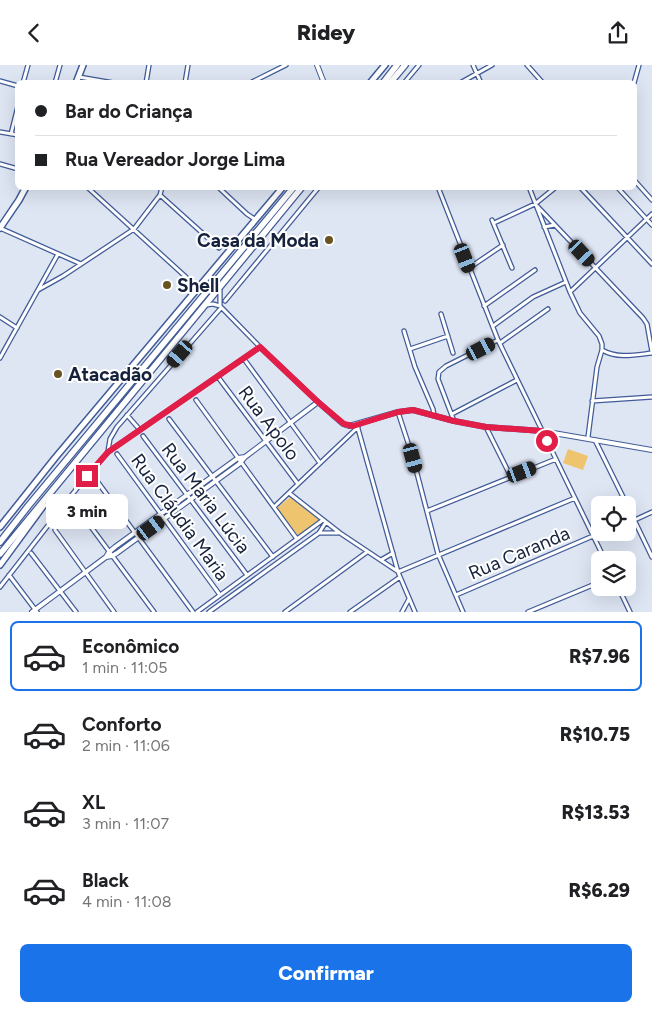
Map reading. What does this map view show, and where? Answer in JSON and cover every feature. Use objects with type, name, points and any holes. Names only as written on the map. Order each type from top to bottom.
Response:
[{"type":"highway","points":[[385,80],[397,65]]},
{"type":"highway","points":[[392,80],[405,65]]},
{"type":"highway","points":[[0,542],[41,490],[291,190]]},
{"type":"highway","points":[[0,554],[300,190]]},
{"type":"main road","points":[[77,80],[83,65]]},
{"type":"main road","points":[[372,80],[385,65]]},
{"type":"main road","points":[[0,228],[20,200],[25,190]]},
{"type":"main road","points":[[0,527],[55,458],[281,190]]},
{"type":"main road","points":[[0,565],[60,481]]},
{"type":"street","points":[[24,80],[28,65]]},
{"type":"street","points":[[56,80],[60,65]]},
{"type":"street","points":[[146,80],[148,65]]},
{"type":"street","points":[[185,80],[188,65]]},
{"type":"street","points":[[256,80],[286,65]]},
{"type":"street","points":[[317,65],[323,80]]},
{"type":"street","points":[[406,80],[419,65]]},
{"type":"street","points":[[473,65],[480,80]]},
{"type":"street","points":[[465,80],[492,65]]},
{"type":"street","points":[[527,65],[540,80]]},
{"type":"street","points":[[635,80],[639,65]]},
{"type":"street","points":[[0,81],[15,85]]},
{"type":"street","points":[[11,134],[15,119]]},
{"type":"street","points":[[0,133],[15,135]]},
{"type":"street","points":[[0,163],[15,168]]},
{"type":"street","points":[[637,183],[652,200]]},
{"type":"street","points":[[91,190],[198,288]]},
{"type":"street","points":[[38,290],[134,229],[160,195],[161,190]]},
{"type":"street","points":[[221,190],[256,220]]},
{"type":"street","points":[[225,301],[317,190]]},
{"type":"street","points":[[439,190],[499,342],[591,531]]},
{"type":"street","points":[[530,190],[570,292],[580,313],[599,336],[602,344],[597,367],[588,437]]},
{"type":"street","points":[[512,268],[493,221],[535,204],[552,190]]},
{"type":"street","points":[[583,190],[652,264]]},
{"type":"street","points":[[620,190],[652,225]]},
{"type":"street","points":[[160,195],[219,248]]},
{"type":"street","points":[[535,204],[645,320],[652,353],[622,356],[610,355],[602,350]]},
{"type":"street","points":[[570,292],[652,214]]},
{"type":"street","points":[[544,227],[555,225]]},
{"type":"street","points":[[0,228],[81,264]]},
{"type":"street","points":[[469,268],[503,245]]},
{"type":"street","points":[[0,358],[58,254]]},
{"type":"street","points":[[484,306],[535,270]]},
{"type":"street","points":[[493,326],[532,297],[566,282]]},
{"type":"street","points":[[108,452],[110,437],[127,415],[221,307],[220,288]]},
{"type":"street","points":[[205,305],[221,307],[260,347],[346,426],[357,426],[398,412],[413,410],[486,427],[588,437],[652,449]]},
{"type":"street","points":[[454,421],[438,379],[439,373],[446,366],[499,342],[548,309]]},
{"type":"street","points":[[441,314],[453,353]]},
{"type":"street","points":[[0,317],[17,328]]},
{"type":"street","points":[[404,331],[434,415]]},
{"type":"street","points":[[410,349],[448,336]]},
{"type":"street","points":[[0,587],[96,464],[108,452],[260,347]]},
{"type":"street","points":[[244,359],[320,463]]},
{"type":"street","name":"Rua Apolo","points":[[218,377],[298,484]]},
{"type":"street","points":[[452,414],[517,380]]},
{"type":"street","points":[[592,401],[652,397]]},
{"type":"street","points":[[196,400],[297,539]]},
{"type":"street","points":[[106,557],[112,556],[242,462],[245,457],[318,402]]},
{"type":"street","points":[[398,412],[413,458],[438,554],[463,612]]},
{"type":"street","name":"Rua Maria Lúcia","points":[[127,415],[140,430]]},
{"type":"street","points":[[170,419],[273,557]]},
{"type":"street","points":[[274,507],[357,426]]},
{"type":"street","points":[[357,426],[398,572],[415,612]]},
{"type":"street","points":[[486,427],[510,477]]},
{"type":"street","name":"Rua Maria Lúcia","points":[[143,436],[247,575]]},
{"type":"street","points":[[595,439],[622,496]]},
{"type":"street","name":"Rua Cláudia Maria","points":[[117,454],[220,595]]},
{"type":"street","points":[[9,575],[34,611],[186,494],[238,458],[245,457]]},
{"type":"street","points":[[427,511],[556,459]]},
{"type":"street","points":[[94,477],[195,612],[324,521]]},
{"type":"street","points":[[289,493],[340,533],[398,572]]},
{"type":"street","points":[[398,572],[575,498]]},
{"type":"street","points":[[74,504],[154,612]]},
{"type":"street","points":[[636,519],[652,512]]},
{"type":"street","points":[[209,612],[319,533],[324,521]]},
{"type":"street","points":[[636,524],[652,557]]},
{"type":"street","points":[[54,530],[114,612]]},
{"type":"street","points":[[319,533],[340,533]]},
{"type":"street","name":"Rua Caranda","points":[[456,595],[591,538]]},
{"type":"street","points":[[285,612],[367,552]]},
{"type":"street","points":[[31,553],[76,612]]},
{"type":"street","points":[[380,560],[393,553]]},
{"type":"street","points":[[350,612],[400,577]]},
{"type":"street","points":[[528,612],[591,586]]},
{"type":"street","points":[[622,596],[630,612]]},
{"type":"street","points":[[402,612],[409,598]]},
{"type":"shaded area","points":[[568,449],[588,456],[583,470],[563,463]]},
{"type":"shaded area","points":[[290,497],[319,520],[298,536],[277,508]]},
{"type":"place","name":"Casa da Moda","points":[[329,240]]},
{"type":"place","name":"Shell","points":[[167,285]]},
{"type":"place","name":"Atacadão","points":[[58,374]]},
{"type":"route","points":[[87,476],[108,452],[260,347],[346,426],[353,426],[379,417],[413,410],[486,427],[542,431],[547,441]]}]
